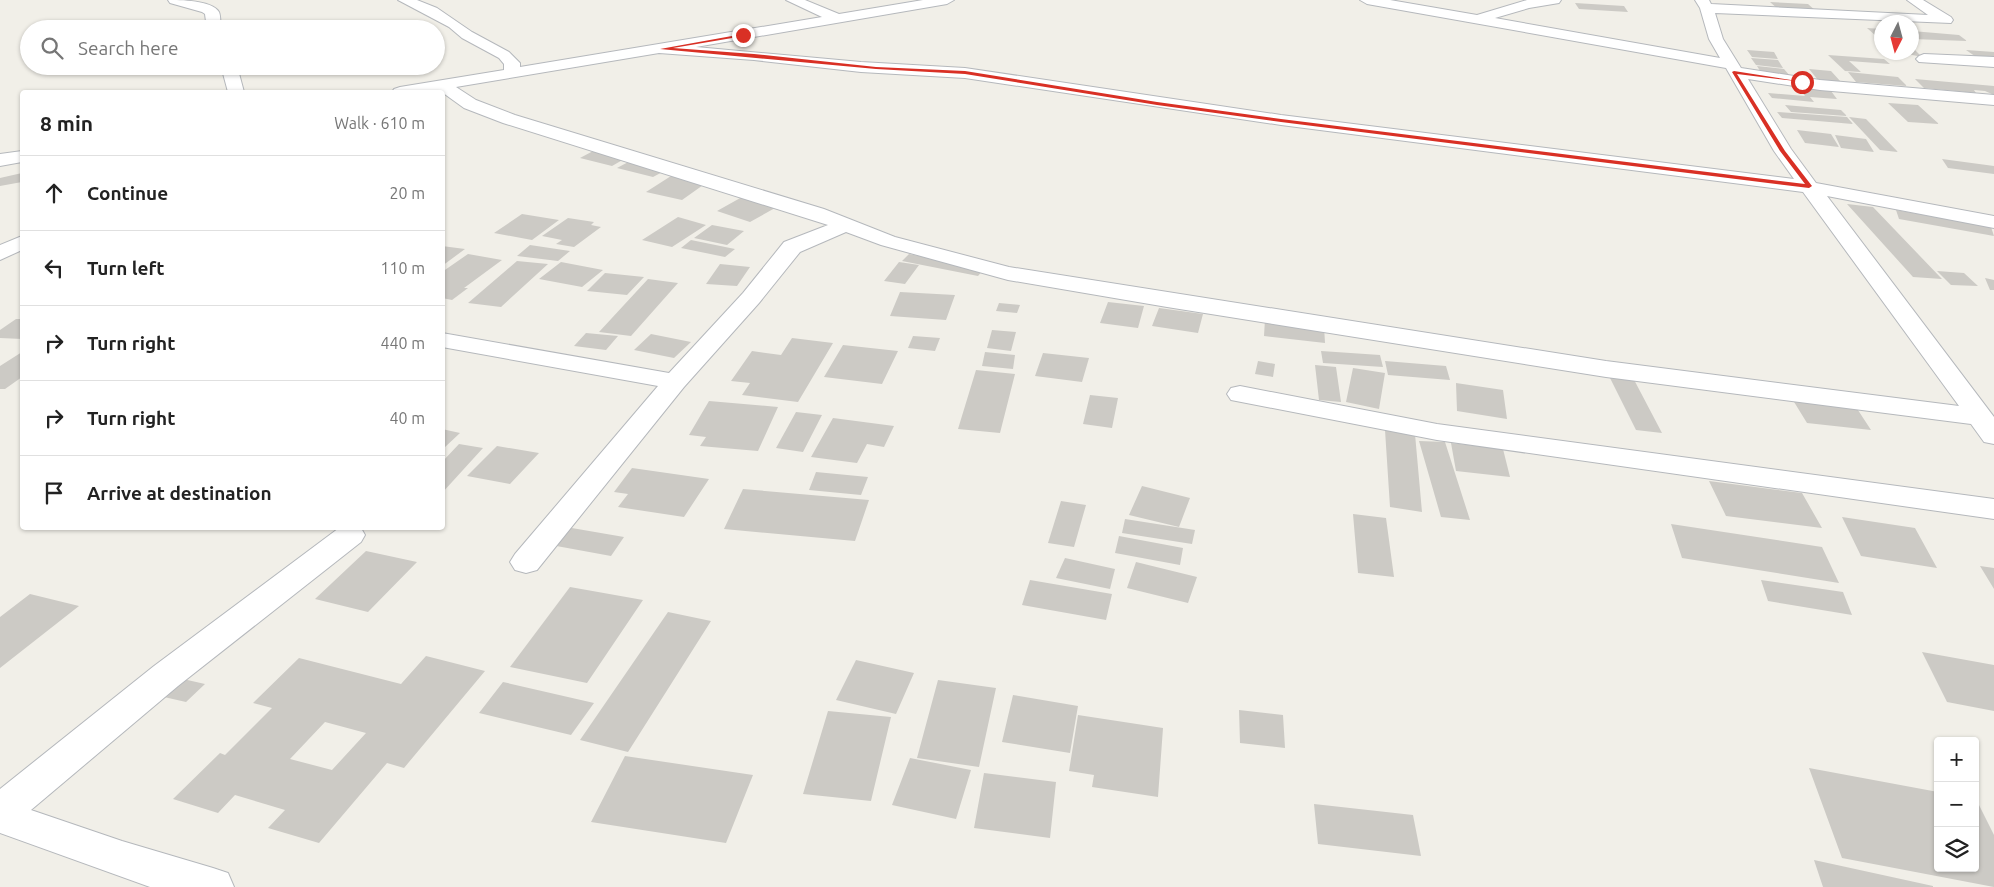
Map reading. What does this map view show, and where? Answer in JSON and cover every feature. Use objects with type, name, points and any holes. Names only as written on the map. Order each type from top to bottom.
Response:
[{"type":"street","points":[[175,0],[207,9],[212,13],[213,20]]},
{"type":"street","points":[[405,0],[432,11],[454,24],[467,35],[504,55],[512,62],[512,74]]},
{"type":"street","points":[[793,0],[837,18]]},
{"type":"street","points":[[412,90],[947,0]]},
{"type":"street","points":[[1367,0],[1820,85],[1994,100]]},
{"type":"street","points":[[1479,20],[1498,11],[1554,0]]},
{"type":"street","points":[[1914,0],[1946,20],[1704,4],[1716,39],[1783,151],[1994,436]]},
{"type":"street","points":[[662,49],[754,55],[876,68],[965,73],[1157,104],[1809,186],[1994,222]]},
{"type":"street","points":[[1924,59],[1994,62]]},
{"type":"street","points":[[231,75],[235,90]]},
{"type":"street","points":[[442,85],[470,104],[509,119],[588,145],[648,160],[817,213],[888,241],[1008,273],[1606,369],[1980,417]]},
{"type":"street","points":[[0,160],[20,157]]},
{"type":"street","points":[[526,562],[674,382],[751,298],[792,247],[845,225]]},
{"type":"street","points":[[0,256],[20,243]]},
{"type":"street","points":[[0,256],[20,261]]},
{"type":"street","points":[[445,341],[674,382]]},
{"type":"street","points":[[1240,394],[1437,432],[1994,509]]},
{"type":"street","points":[[0,812],[166,676],[350,535]]},
{"type":"street","points":[[0,816],[122,860],[213,887]]},
{"type":"building","points":[[1770,2],[1808,4],[1817,12],[1779,10]]},
{"type":"building","points":[[1575,3],[1624,6],[1628,12],[1579,9]]},
{"type":"building","points":[[1867,28],[1874,28],[1874,34]]},
{"type":"building","points":[[1919,32],[1959,35],[1967,41],[1919,39]]},
{"type":"building","points":[[1747,50],[1774,52],[1778,59],[1752,57]]},
{"type":"building","points":[[1966,50],[1994,52],[1994,62],[1982,61]]},
{"type":"building","points":[[1828,55],[1874,58],[1874,60],[1885,60],[1890,64],[1849,61],[1861,72],[1845,71]]},
{"type":"building","points":[[1751,58],[1778,60],[1783,68],[1756,65]]},
{"type":"building","points":[[1757,66],[1784,69],[1790,76],[1762,74]]},
{"type":"building","points":[[1809,69],[1831,71],[1841,82],[1818,80]]},
{"type":"building","points":[[1848,72],[1898,77],[1907,86],[1856,82]]},
{"type":"building","points":[[1915,79],[1994,86],[1994,95],[1985,91],[1974,90],[1976,93],[1924,88]]},
{"type":"building","points":[[1796,84],[1828,87],[1837,99],[1810,97],[1814,102],[1772,98],[1768,93],[1805,96]]},
{"type":"building","points":[[1888,103],[1918,105],[1939,124],[1908,122]]},
{"type":"building","points":[[1785,105],[1841,110],[1847,116],[1791,112]]},
{"type":"building","points":[[1777,112],[1847,117],[1853,124],[1782,118]]},
{"type":"building","points":[[1849,117],[1866,119],[1898,152],[1880,150]]},
{"type":"building","points":[[1797,130],[1831,134],[1839,147],[1805,143]]},
{"type":"building","points":[[1835,135],[1866,139],[1874,152],[1841,148]]},
{"type":"building","points":[[595,150],[626,158],[612,166],[580,158]]},
{"type":"building","points":[[1942,159],[1994,166],[1994,174],[1948,168]]},
{"type":"building","points":[[632,160],[668,169],[653,177],[617,168]]},
{"type":"building","points":[[20,173],[20,182],[0,186],[0,178]]},
{"type":"building","points":[[671,176],[706,183],[682,200],[646,192]]},
{"type":"building","points":[[742,197],[775,208],[750,222],[717,211]]},
{"type":"building","points":[[1847,204],[1873,207],[1942,279],[1913,277]]},
{"type":"building","points":[[1896,210],[1991,227],[1994,236],[1899,219]]},
{"type":"building","points":[[522,214],[559,220],[532,240],[494,233]]},
{"type":"building","points":[[678,217],[706,225],[672,247],[642,240]]},
{"type":"building","points":[[568,218],[594,222],[591,225],[601,227],[574,247],[556,244],[562,240],[542,236]]},
{"type":"building","points":[[712,225],[744,231],[727,245],[694,238]]},
{"type":"building","points":[[691,240],[735,249],[725,257],[681,248]]},
{"type":"building","points":[[530,245],[570,251],[558,261],[517,256]]},
{"type":"building","points":[[445,246],[465,249],[445,264]]},
{"type":"building","points":[[468,254],[502,260],[464,288],[468,288],[452,300],[445,299],[445,270]]},
{"type":"building","points":[[909,254],[984,269],[978,276],[902,261]]},
{"type":"building","points":[[517,261],[548,264],[501,307],[468,303]]},
{"type":"building","points":[[561,262],[603,270],[582,287],[539,279]]},
{"type":"building","points":[[899,262],[919,265],[905,284],[884,281]]},
{"type":"building","points":[[720,264],[750,267],[737,286],[706,284]]},
{"type":"building","points":[[1937,271],[1964,273],[1978,286],[1951,285]]},
{"type":"building","points":[[605,273],[644,277],[627,295],[587,291]]},
{"type":"building","points":[[1985,278],[1994,280],[1994,290],[1990,290]]},
{"type":"building","points":[[648,279],[678,283],[631,336],[599,332]]},
{"type":"building","points":[[900,292],[955,295],[946,320],[890,316]]},
{"type":"building","points":[[1108,302],[1144,306],[1138,328],[1100,323]]},
{"type":"building","points":[[999,303],[1020,305],[1017,313],[996,311]]},
{"type":"building","points":[[1159,308],[1203,314],[1198,333],[1152,326]]},
{"type":"building","points":[[16,319],[20,319],[20,339],[0,338],[0,330]]},
{"type":"building","points":[[1265,319],[1324,326],[1325,343],[1264,336]]},
{"type":"building","points":[[992,330],[1016,332],[1011,351],[987,348]]},
{"type":"building","points":[[586,333],[618,336],[606,350],[574,346]]},
{"type":"building","points":[[651,334],[691,342],[674,358],[634,350]]},
{"type":"building","points":[[913,336],[940,338],[935,351],[908,348]]},
{"type":"building","points":[[792,338],[833,343],[798,402],[742,395],[750,383],[731,381],[752,351],[781,355]]},
{"type":"building","points":[[843,345],[898,351],[882,384],[824,377]]},
{"type":"building","points":[[1321,351],[1380,355],[1383,367],[1323,363]]},
{"type":"building","points":[[985,352],[1015,355],[1013,369],[982,366]]},
{"type":"building","points":[[20,353],[20,378],[5,389],[0,389],[0,366]]},
{"type":"building","points":[[1043,353],[1089,358],[1082,382],[1035,376]]},
{"type":"building","points":[[1258,361],[1275,364],[1273,377],[1255,374]]},
{"type":"building","points":[[1385,361],[1446,366],[1450,380],[1388,375]]},
{"type":"building","points":[[1315,365],[1336,367],[1341,402],[1319,400]]},
{"type":"building","points":[[1353,368],[1385,373],[1379,409],[1346,402]]},
{"type":"building","points":[[976,370],[1015,374],[1000,433],[958,429]]},
{"type":"building","points":[[1607,372],[1631,374],[1662,433],[1636,430]]},
{"type":"building","points":[[1456,383],[1503,390],[1507,419],[1457,411]]},
{"type":"building","points":[[1090,395],[1118,398],[1112,428],[1083,424]]},
{"type":"building","points":[[1791,397],[1854,404],[1871,430],[1807,423]]},
{"type":"building","points":[[709,401],[778,407],[758,451],[700,446],[706,437],[689,435]]},
{"type":"building","points":[[796,412],[822,415],[803,452],[776,448]]},
{"type":"building","points":[[833,418],[894,426],[884,447],[867,444],[857,463],[811,457]]},
{"type":"building","points":[[445,430],[460,433],[445,447]]},
{"type":"building","points":[[1385,430],[1415,434],[1422,512],[1390,507]]},
{"type":"building","points":[[1419,441],[1445,442],[1470,520],[1441,517]]},
{"type":"building","points":[[1451,443],[1503,449],[1510,477],[1456,471]]},
{"type":"building","points":[[459,444],[483,448],[445,490],[445,459]]},
{"type":"building","points":[[497,446],[539,453],[510,484],[467,476]]},
{"type":"building","points":[[632,468],[709,479],[684,517],[618,507],[628,494],[614,492]]},
{"type":"building","points":[[816,472],[868,477],[861,495],[809,490]]},
{"type":"building","points":[[1709,481],[1802,493],[1822,528],[1726,516]]},
{"type":"building","points":[[1142,486],[1190,498],[1179,527],[1129,515]]},
{"type":"building","points":[[743,489],[869,500],[855,541],[724,529]]},
{"type":"building","points":[[1061,501],[1086,505],[1074,547],[1048,543]]},
{"type":"building","points":[[1353,514],[1386,518],[1394,577],[1358,573]]},
{"type":"building","points":[[1842,517],[1915,528],[1937,568],[1861,556]]},
{"type":"building","points":[[1125,519],[1195,530],[1192,544],[1122,533]]},
{"type":"building","points":[[1671,524],[1822,547],[1839,583],[1682,558]]},
{"type":"building","points":[[566,527],[624,537],[611,556],[551,545]]},
{"type":"building","points":[[1119,536],[1183,548],[1180,565],[1115,553]]},
{"type":"building","points":[[366,551],[417,562],[368,612],[315,599]]},
{"type":"building","points":[[1065,558],[1115,569],[1110,589],[1056,578]]},
{"type":"building","points":[[1136,562],[1197,577],[1188,603],[1127,588]]},
{"type":"building","points":[[1980,566],[1994,568],[1994,589]]},
{"type":"building","points":[[1030,580],[1112,594],[1106,620],[1022,605]]},
{"type":"building","points":[[1761,580],[1843,592],[1852,615],[1768,601]]},
{"type":"building","points":[[570,587],[643,600],[587,683],[510,667]]},
{"type":"building","points":[[30,594],[79,606],[0,668],[0,617]]},
{"type":"building","points":[[668,612],[711,621],[628,752],[580,740]]},
{"type":"building","points":[[1922,652],[1994,665],[1994,711],[1947,702]]},
{"type":"building","points":[[426,656],[485,671],[404,768],[387,763],[319,843],[268,828],[285,810],[235,795],[218,813],[173,799],[220,753],[225,755],[272,708],[253,703],[299,658],[401,684]],"holes":[[[325,722],[366,733],[332,770],[290,759]]]},
{"type":"building","points":[[856,660],[914,673],[896,714],[836,700]]},
{"type":"building","points":[[183,679],[205,684],[186,702],[164,697]]},
{"type":"building","points":[[938,680],[996,688],[979,767],[917,758]]},
{"type":"building","points":[[503,682],[594,703],[571,735],[479,713]]},
{"type":"building","points":[[1013,695],[1078,706],[1070,753],[1002,742]]},
{"type":"building","points":[[1239,710],[1283,715],[1285,748],[1240,743]]},
{"type":"building","points":[[828,711],[891,717],[871,801],[803,794]]},
{"type":"building","points":[[1078,715],[1163,728],[1158,797],[1092,787],[1094,775],[1069,771]]},
{"type":"building","points":[[625,756],[753,775],[726,843],[591,822]]},
{"type":"building","points":[[910,758],[971,770],[956,819],[892,805]]},
{"type":"building","points":[[1809,768],[1934,791],[1934,872],[1979,872],[1979,805],[1994,835],[1994,887],[1842,858]]},
{"type":"building","points":[[984,773],[1056,782],[1050,838],[974,828]]},
{"type":"building","points":[[1314,804],[1413,815],[1421,856],[1318,844]]},
{"type":"building","points":[[1814,860],[1933,886],[1933,887],[1823,887]]},
{"type":"route","points":[[743,35],[662,49],[754,55],[861,67],[965,73],[1157,104],[1809,186],[1783,151],[1734,72],[1802,82]]}]
